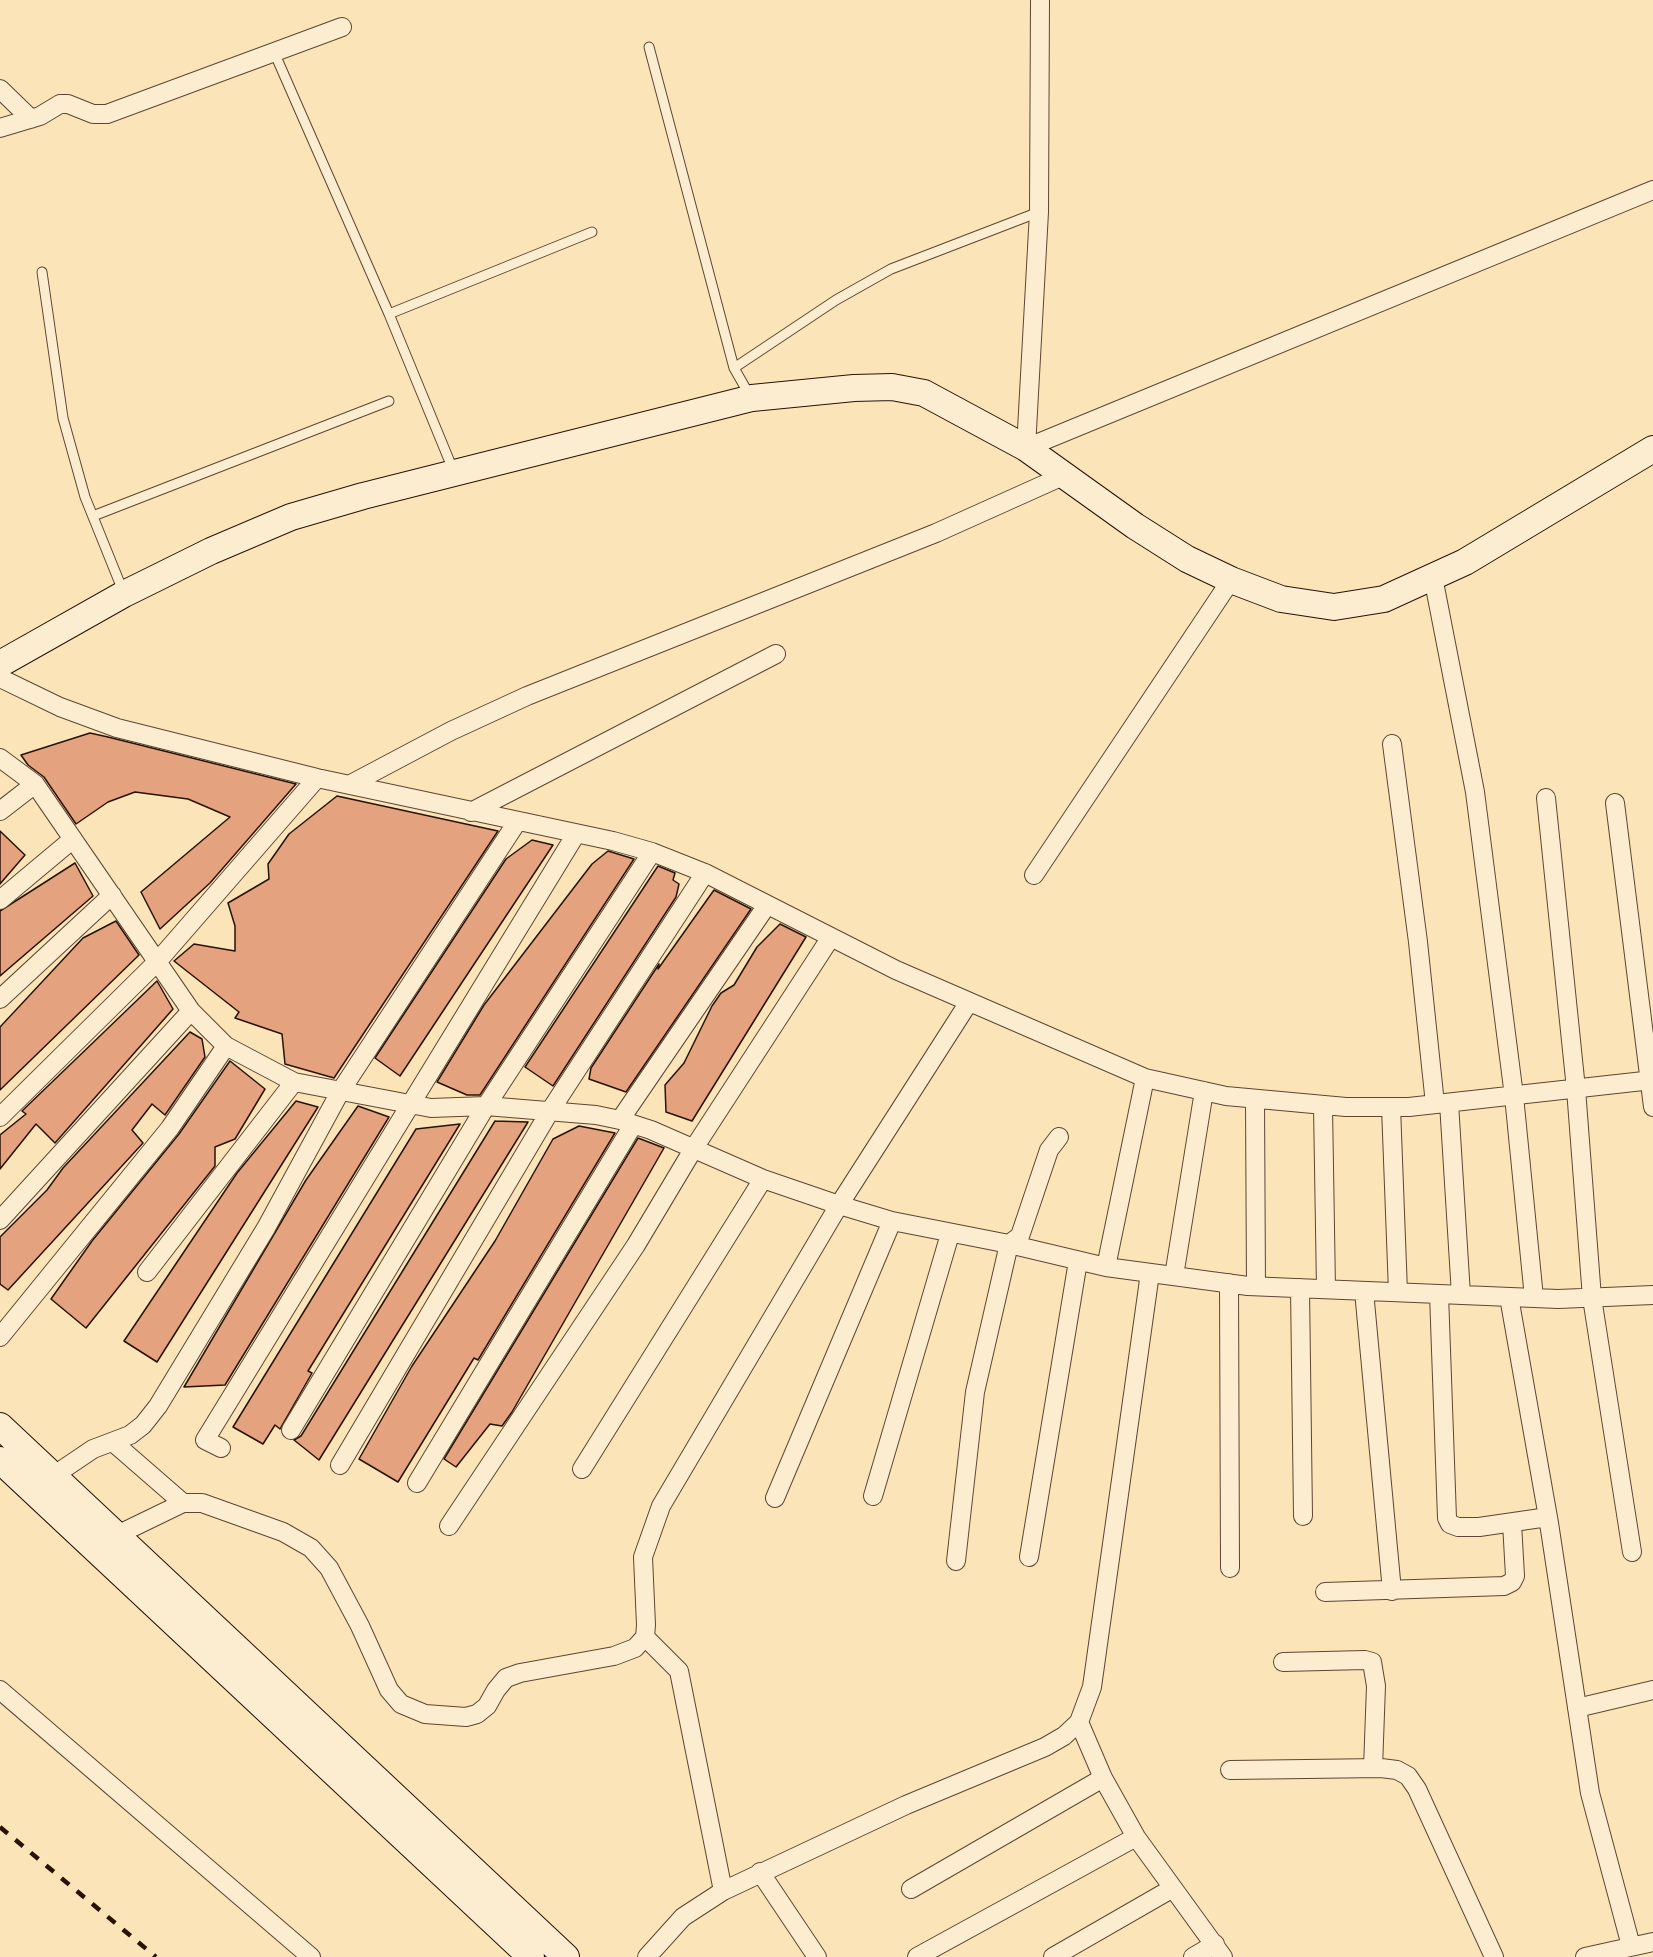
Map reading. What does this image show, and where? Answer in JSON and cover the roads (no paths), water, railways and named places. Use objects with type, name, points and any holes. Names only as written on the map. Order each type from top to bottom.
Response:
[{"type":"street","points":[[1026,448],[1039,212],[1040,0]]},
{"type":"street","points":[[0,128],[31,119],[60,104],[68,104],[93,114],[107,114],[342,27]]},
{"type":"street","points":[[0,89],[31,119]]},
{"type":"street","points":[[1026,448],[1653,190]]},
{"type":"street","points":[[0,664],[124,594],[211,551],[291,517],[752,398],[854,388],[903,389],[924,393],[1026,448],[1063,476],[1187,559],[1231,580],[1281,599],[1334,607],[1384,598],[1465,562],[1653,449]]},
{"type":"street","points":[[349,785],[451,731],[527,696],[936,533],[1063,476]]},
{"type":"street","points":[[1433,577],[1475,792],[1514,1096],[1534,1298]]},
{"type":"street","points":[[1034,875],[1231,580]]},
{"type":"street","points":[[471,812],[776,654]]},
{"type":"street","points":[[0,678],[60,707],[117,728],[317,778],[652,852],[705,873],[896,970],[1145,1078],[1255,1099],[1323,1106],[1391,1107],[1652,1080]]},
{"type":"street","points":[[1392,744],[1442,1103],[1461,1295]]},
{"type":"street","points":[[0,758],[35,784],[191,1011],[226,1046],[294,1082],[431,1108],[486,1106],[550,1111],[627,1122],[694,1148],[763,1179],[839,1205],[892,1221],[1009,1244],[1106,1267],[1256,1286],[1534,1298],[1653,1295]]},
{"type":"street","points":[[0,1117],[157,962],[317,778]]},
{"type":"street","points":[[0,811],[35,784]]},
{"type":"street","points":[[1546,798],[1576,1089],[1592,1298],[1632,1552]]},
{"type":"street","points":[[1615,803],[1652,1080],[1653,1107]]},
{"type":"street","points":[[53,1476],[93,1449],[114,1443],[143,1425],[158,1406],[266,1228],[340,1092],[517,822]]},
{"type":"street","points":[[221,1448],[205,1440],[576,834]]},
{"type":"street","points":[[0,900],[73,839]]},
{"type":"street","points":[[291,1430],[486,1106],[652,852]]},
{"type":"street","points":[[340,1465],[550,1111],[705,873]]},
{"type":"street","points":[[0,999],[112,895]]},
{"type":"street","points":[[417,1483],[627,1122],[767,904]]},
{"type":"street","points":[[449,1526],[636,1245],[694,1148],[831,937]]},
{"type":"street","points":[[723,1891],[679,1671],[645,1637],[644,1557],[661,1506],[839,1205],[969,1002]]},
{"type":"street","points":[[0,1220],[191,1011]]},
{"type":"street","points":[[0,1337],[170,1128],[226,1046]]},
{"type":"street","points":[[1106,1267],[1145,1078]]},
{"type":"street","points":[[147,1272],[294,1082]]},
{"type":"street","points":[[1174,1276],[1204,1091]]},
{"type":"street","points":[[1255,1099],[1256,1286]]},
{"type":"street","points":[[1323,1106],[1326,1289]]},
{"type":"street","points":[[1391,1107],[1398,1292]]},
{"type":"street","points":[[956,1561],[975,1392],[1009,1244],[1020,1236],[1049,1150],[1059,1137]]},
{"type":"street","points":[[582,1469],[763,1179]]},
{"type":"street","points":[[775,1498],[892,1221]]},
{"type":"street","points":[[873,1496],[950,1234]]},
{"type":"street","points":[[1029,1557],[1078,1261]]},
{"type":"street","points":[[647,1957],[683,1917],[723,1891],[906,1805],[1045,1747],[1064,1736],[1079,1722],[1092,1687],[1150,1273]]},
{"type":"street","points":[[1229,1283],[1230,1568]]},
{"type":"street","points":[[1300,1288],[1303,1516]]},
{"type":"street","points":[[1364,1291],[1392,1591]]},
{"type":"street","points":[[1439,1294],[1447,1518],[1450,1524],[1458,1527],[1548,1517]]},
{"type":"street","points":[[1509,1297],[1548,1517],[1590,1793],[1631,1946]]},
{"type":"street","points":[[0,1426],[566,1957]]},
{"type":"street","points":[[114,1443],[183,1503]]},
{"type":"street","points":[[0,1460],[531,1957]]},
{"type":"street","points":[[117,1535],[183,1503],[202,1503],[283,1532],[311,1548],[329,1568],[347,1599],[388,1690],[401,1704],[425,1714],[466,1718],[487,1707],[506,1678],[520,1673],[614,1656],[635,1648],[645,1637]]},
{"type":"street","points":[[1325,1593],[1504,1586],[1512,1582],[1515,1568],[1512,1522]]},
{"type":"street","points":[[1283,1662],[1365,1660],[1372,1662],[1376,1686],[1373,1768]]},
{"type":"street","points":[[0,1690],[311,1957]]},
{"type":"street","points":[[1577,1708],[1653,1690]]},
{"type":"street","points":[[1079,1722],[1103,1778],[1136,1837],[1219,1951],[1193,1957]]},
{"type":"street","points":[[1230,1770],[1373,1768],[1397,1770],[1408,1776],[1417,1789],[1494,1957]]},
{"type":"street","points":[[911,1889],[1103,1778]]},
{"type":"street","points":[[917,1957],[1136,1837]]},
{"type":"street","points":[[760,1872],[817,1957]]},
{"type":"street","points":[[1053,1957],[1173,1888]]},
{"type":"street","points":[[1585,1957],[1653,1942]]},
{"type":"lane","points":[[649,47],[734,368],[752,398]]},
{"type":"lane","points":[[274,52],[389,314],[454,474]]},
{"type":"lane","points":[[734,368],[836,300],[891,269],[1039,212]]},
{"type":"lane","points":[[389,314],[592,232]]},
{"type":"lane","points":[[42,272],[63,418],[93,516],[124,594]]},
{"type":"lane","points":[[93,516],[389,401]]},
{"type":"railway","points":[[0,1827],[156,1957]]}]
